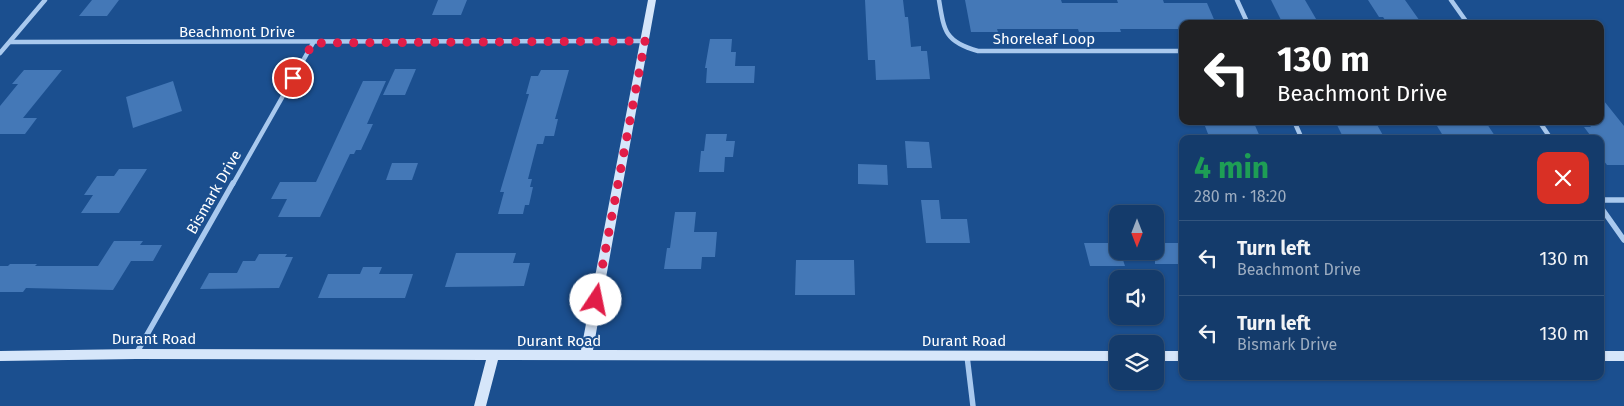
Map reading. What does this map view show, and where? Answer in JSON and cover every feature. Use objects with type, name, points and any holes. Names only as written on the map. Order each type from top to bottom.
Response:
[{"type":"street","points":[[0,53],[45,0]]},
{"type":"street","points":[[586,356],[652,0]]},
{"type":"street","name":"Shoreleaf Loop","points":[[938,0],[944,31],[955,43],[978,51],[1179,51]]},
{"type":"street","points":[[1236,0],[1246,20]]},
{"type":"street","points":[[1451,0],[1465,20]]},
{"type":"street","name":"Beachmont Drive","points":[[10,42],[645,41]]},
{"type":"street","name":"Bismark Drive","points":[[136,354],[313,43]]},
{"type":"street","points":[[1604,200],[1624,200]]},
{"type":"street","points":[[1604,212],[1624,240]]},
{"type":"street","name":"Durant Road","points":[[0,356],[136,354],[1109,356]]},
{"type":"street","points":[[480,406],[493,356]]},
{"type":"street","points":[[967,356],[974,406]]},
{"type":"street","points":[[1164,356],[1179,356]]},
{"type":"street","points":[[1604,356],[1624,356]]},
{"type":"building","points":[[92,0],[119,0],[107,16],[79,16]]},
{"type":"building","points":[[438,0],[467,0],[461,15],[432,15]]},
{"type":"building","points":[[865,0],[903,0],[905,17],[908,17],[911,47],[921,46],[921,51],[927,51],[930,79],[876,80],[875,60],[868,60]]},
{"type":"building","points":[[965,0],[1061,0],[1062,3],[1118,3],[1117,0],[1163,0],[1164,3],[1207,3],[1214,20],[1179,20],[1179,29],[1120,29],[1121,32],[1079,32],[1078,29],[997,29],[998,32],[971,32]]},
{"type":"building","points":[[1271,0],[1305,0],[1317,20],[1281,20]]},
{"type":"building","points":[[1368,0],[1405,0],[1419,20],[1385,20],[1383,17],[1379,17]]},
{"type":"building","points":[[710,39],[732,39],[731,52],[736,52],[735,66],[755,66],[754,83],[706,83],[707,68],[705,68]]},
{"type":"building","points":[[395,69],[416,69],[405,95],[383,95]]},
{"type":"building","points":[[24,70],[62,70],[23,118],[37,118],[25,134],[0,134],[0,106],[18,84],[12,84]]},
{"type":"building","points":[[541,70],[569,70],[555,119],[558,119],[554,136],[545,136],[543,144],[537,144],[528,179],[532,179],[530,187],[533,187],[529,205],[525,205],[523,214],[498,214],[504,192],[500,192],[529,94],[526,94],[531,76],[538,76]]},
{"type":"building","points":[[173,81],[182,111],[133,128],[126,97]]},
{"type":"building","points":[[363,81],[386,81],[367,124],[373,124],[361,150],[356,150],[354,154],[350,154],[320,217],[278,217],[287,199],[271,199],[280,182],[316,182]]},
{"type":"building","points":[[1604,101],[1624,126],[1624,165],[1607,165],[1604,161],[1604,135],[1590,135],[1584,127],[1591,127],[1589,125],[1604,125]]},
{"type":"building","points":[[1205,125],[1255,125],[1259,135],[1208,135]]},
{"type":"building","points":[[1337,125],[1377,125],[1383,135],[1342,135]]},
{"type":"building","points":[[1436,125],[1488,125],[1494,135],[1443,135]]},
{"type":"building","points":[[706,134],[727,134],[726,141],[735,141],[733,157],[725,157],[724,172],[699,172],[701,151],[704,151]]},
{"type":"building","points":[[905,141],[929,142],[932,168],[907,168]]},
{"type":"building","points":[[392,163],[418,163],[412,180],[386,180]]},
{"type":"building","points":[[858,164],[887,165],[888,185],[858,184]]},
{"type":"building","points":[[119,169],[147,169],[119,213],[81,213],[93,195],[84,195],[97,176],[114,176]]},
{"type":"building","points":[[921,200],[939,200],[941,219],[967,219],[970,243],[926,243]]},
{"type":"building","points":[[675,212],[696,212],[694,232],[717,232],[715,257],[702,257],[701,269],[664,269],[667,248],[670,248]]},
{"type":"building","points":[[114,241],[143,241],[140,245],[162,245],[153,261],[131,261],[113,290],[26,288],[23,292],[0,292],[0,266],[37,264],[35,266],[98,266]]},
{"type":"building","points":[[1084,243],[1109,243],[1109,260],[1123,260],[1125,266],[1090,266]]},
{"type":"building","points":[[1164,243],[1179,243],[1179,264],[1155,264],[1155,260],[1164,260]]},
{"type":"building","points":[[456,253],[516,253],[513,263],[530,263],[524,286],[445,287]]},
{"type":"building","points":[[259,254],[287,254],[285,257],[293,257],[279,288],[200,289],[209,273],[237,273],[243,261],[255,261]]},
{"type":"building","points":[[796,260],[854,260],[855,295],[795,295]]},
{"type":"building","points":[[363,267],[382,267],[379,274],[413,274],[405,298],[318,298],[328,274],[360,274]]},
{"type":"route","points":[[293,78],[313,43],[645,41],[596,300]]}]
